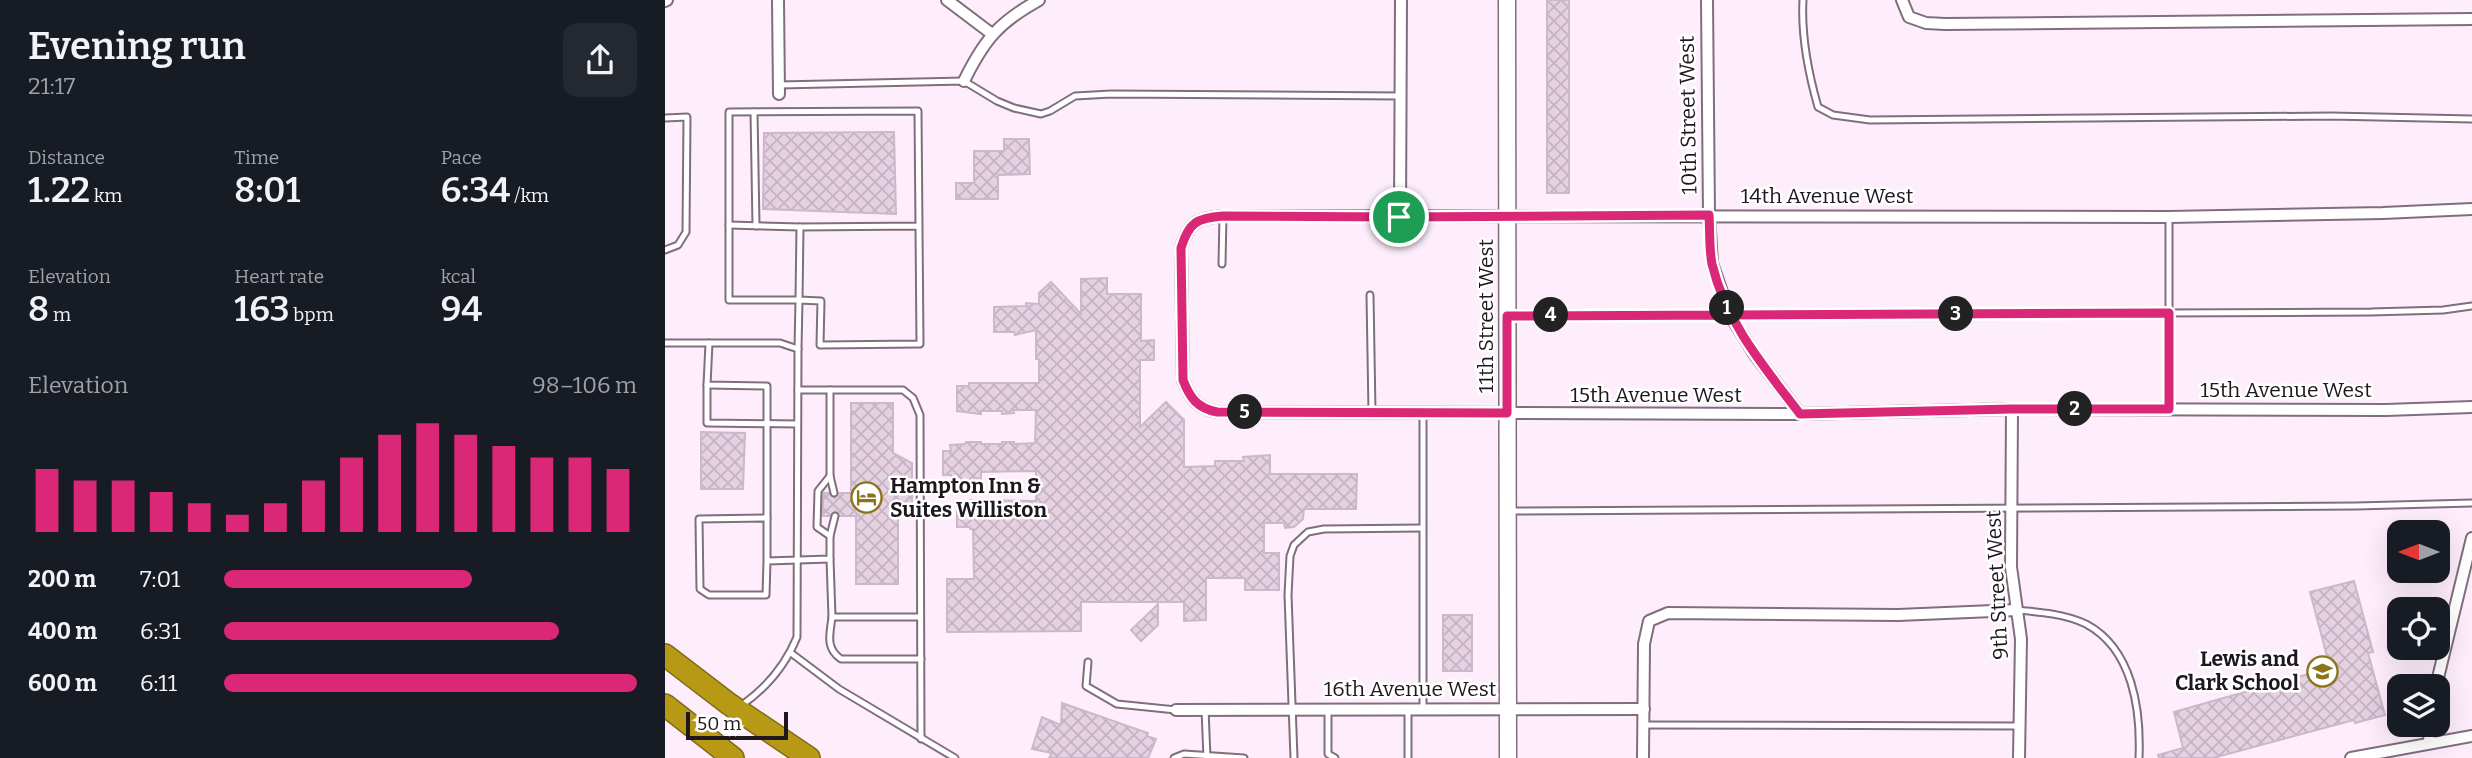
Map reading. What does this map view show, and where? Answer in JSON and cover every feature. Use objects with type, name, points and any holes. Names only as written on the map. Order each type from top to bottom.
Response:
[{"type":"highway","points":[[665,655],[736,709],[809,758]]},
{"type":"highway","points":[[665,705],[733,758]]},
{"type":"main road","name":"11th Street West","points":[[1507,0],[1508,758]]},
{"type":"street","points":[[778,0],[779,90]]},
{"type":"street","points":[[947,0],[992,34]]},
{"type":"street","points":[[964,81],[977,55],[992,34],[1014,14],[1039,0]]},
{"type":"street","points":[[1399,217],[1401,0]]},
{"type":"street","name":"10th Street West","points":[[1707,0],[1712,263],[1730,315],[1755,355],[1800,414]]},
{"type":"street","points":[[1902,0],[1909,18],[1926,23],[1945,24],[2472,19]]},
{"type":"street","name":"14th Avenue West","points":[[1217,412],[1204,410],[1189,397],[1183,380],[1181,248],[1186,231],[1203,217],[2169,217],[2383,214],[2472,209]]},
{"type":"street","name":"15th Avenue West","points":[[1217,412],[1800,414],[2012,409],[2386,410],[2472,407]]},
{"type":"street","name":"9th Street West","points":[[2012,409],[2011,567],[2021,639],[2019,758]]},
{"type":"street","points":[[2439,674],[2472,538]]},
{"type":"street","points":[[1643,758],[1644,644],[1649,621],[1668,613],[1898,615],[2017,610]]},
{"type":"street","name":"16th Avenue West","points":[[1176,710],[1644,709]]},
{"type":"street","points":[[2351,758],[2472,736]]},
{"type":"street","points":[[2429,737],[2429,743]]},
{"type":"lane","points":[[1803,0],[1802,22],[1809,77],[1818,107],[1832,115],[1870,120],[2331,116],[2472,119]]},
{"type":"lane","points":[[779,111],[779,90],[964,81],[997,101],[1041,114],[1075,96],[1111,94],[1400,96]]},
{"type":"lane","points":[[779,111],[918,111],[920,344],[820,345],[821,301],[729,300],[729,112],[779,111]]},
{"type":"lane","points":[[754,112],[756,226]]},
{"type":"lane","points":[[665,118],[687,117],[686,232],[677,245],[665,250]]},
{"type":"lane","points":[[1222,264],[1223,216]]},
{"type":"lane","points":[[2169,217],[2169,409]]},
{"type":"lane","points":[[729,225],[919,226]]},
{"type":"lane","points":[[736,709],[759,693],[791,653],[797,637],[800,227]]},
{"type":"lane","points":[[1370,295],[1372,412]]},
{"type":"lane","points":[[1507,316],[2383,312],[2472,306]]},
{"type":"lane","points":[[665,343],[780,343],[799,349]]},
{"type":"lane","points":[[709,343],[707,423],[797,424]]},
{"type":"lane","points":[[707,385],[767,386],[767,424],[767,518],[767,561],[766,595],[709,595],[699,589],[699,519],[767,518]]},
{"type":"lane","points":[[798,390],[903,390],[913,398],[920,415],[921,739]]},
{"type":"lane","points":[[830,390],[830,476],[834,493]]},
{"type":"lane","points":[[1423,413],[1423,708]]},
{"type":"lane","points":[[830,476],[818,491],[817,527],[830,536]]},
{"type":"lane","points":[[1507,510],[2356,506],[2472,503]]},
{"type":"lane","points":[[835,516],[830,536],[832,617],[829,647],[833,654],[841,659],[921,659]]},
{"type":"lane","points":[[1294,758],[1288,595],[1290,556],[1294,545],[1308,532],[1324,528],[1422,528]]},
{"type":"lane","points":[[767,561],[830,559]]},
{"type":"lane","points":[[2017,610],[2067,617],[2087,625],[2112,645],[2128,672],[2134,695],[2140,738],[2139,758]]},
{"type":"lane","points":[[832,617],[920,617]]},
{"type":"lane","points":[[791,653],[839,689],[955,758]]},
{"type":"lane","points":[[1088,662],[1086,686],[1117,704],[1176,710]]},
{"type":"lane","points":[[1328,708],[1328,754],[1335,758]]},
{"type":"lane","points":[[1408,708],[1408,758]]},
{"type":"lane","points":[[1205,709],[1207,756]]},
{"type":"lane","points":[[1644,725],[2020,726]]},
{"type":"lane","points":[[1174,758],[1184,754],[1244,758]]},
{"type":"building","points":[[1547,0],[1569,0],[1569,193],[1547,193]]},
{"type":"building","points":[[894,132],[896,214],[763,209],[764,133]]},
{"type":"building","points":[[1004,139],[1029,139],[1030,174],[998,175],[998,199],[956,199],[956,183],[974,183],[974,151],[1004,151]]},
{"type":"building","points":[[1107,278],[1107,294],[1141,294],[1141,341],[1154,340],[1154,360],[1140,360],[1140,427],[1166,402],[1184,420],[1184,467],[1215,466],[1215,461],[1244,461],[1243,457],[1270,455],[1270,474],[1357,474],[1356,509],[1304,509],[1303,519],[1294,527],[1285,528],[1284,523],[1264,523],[1264,553],[1279,553],[1279,590],[1245,590],[1245,578],[1206,578],[1206,620],[1184,621],[1184,602],[1081,602],[1081,631],[947,632],[947,579],[974,579],[973,529],[957,527],[957,502],[1036,501],[1036,471],[981,472],[981,479],[974,478],[974,481],[951,480],[951,475],[943,475],[943,451],[951,451],[950,445],[966,442],[1035,443],[1036,410],[1013,410],[1014,413],[1002,414],[1002,411],[981,411],[981,414],[957,411],[957,386],[969,386],[969,383],[1039,383],[1036,330],[1015,335],[1014,332],[994,332],[994,307],[1039,304],[1039,293],[1051,282],[1081,314],[1081,279]]},
{"type":"building","name":"Hampton Inn & Suites Williston","points":[[851,403],[893,403],[893,453],[912,463],[912,502],[898,510],[898,584],[856,584],[856,516],[840,516],[836,511],[830,516],[823,516],[823,493],[829,493],[835,498],[839,493],[851,493]]},
{"type":"building","points":[[701,432],[745,433],[743,489],[701,489]]},
{"type":"building","points":[[2354,581],[2373,652],[2368,653],[2385,715],[2355,723],[2354,720],[2213,758],[2159,758],[2158,755],[2183,748],[2174,712],[2330,668],[2310,592]]},
{"type":"building","points":[[1158,604],[1158,625],[1141,641],[1131,630]]},
{"type":"building","points":[[1443,615],[1472,615],[1472,671],[1443,671]]},
{"type":"building","points":[[1062,703],[1148,733],[1147,736],[1156,739],[1148,758],[1049,758],[1052,753],[1032,749],[1042,717],[1061,725]]},
{"type":"place","name":"Hampton Inn & Suites Williston","points":[[867,498]]},
{"type":"place","name":"Lewis and Clark School","points":[[2322,671]]},
{"type":"route","points":[[1399,217],[1203,217],[1186,231],[1181,248],[1183,380],[1189,397],[1204,410],[1217,412],[1507,413],[1507,316],[1730,315],[1894,314],[2169,313],[2169,409],[2012,409],[1800,414],[1755,355],[1730,315],[1712,263],[1709,215],[1399,217]]}]
